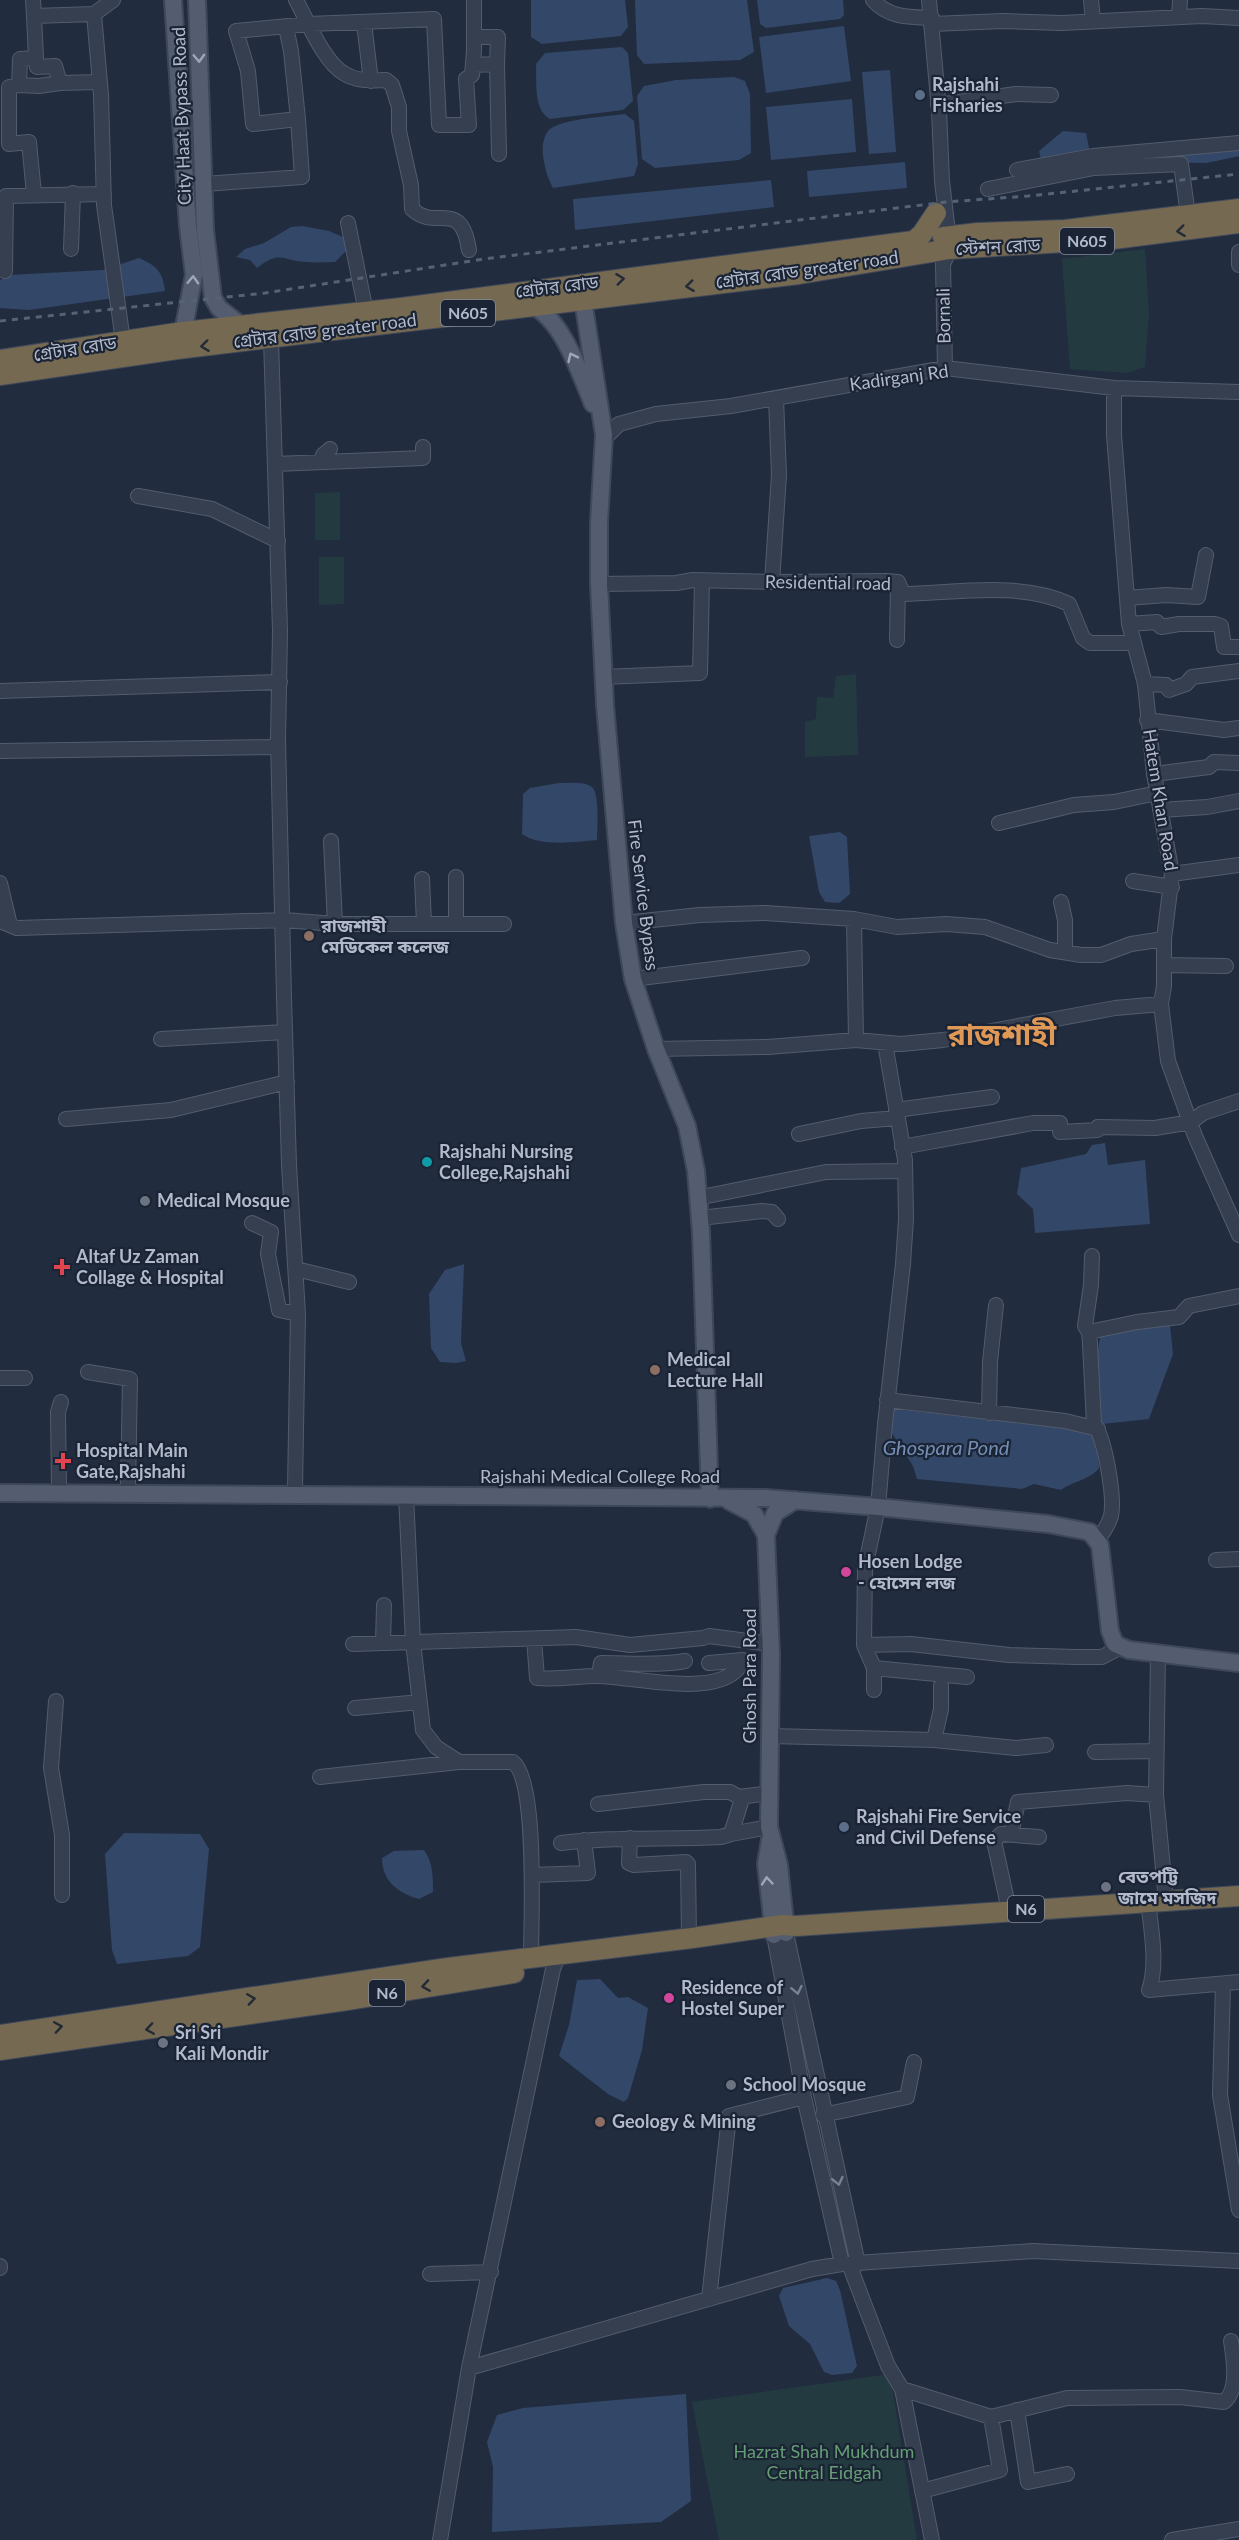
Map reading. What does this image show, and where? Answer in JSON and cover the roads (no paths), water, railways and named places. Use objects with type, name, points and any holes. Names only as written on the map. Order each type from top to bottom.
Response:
[{"type":"highway","name":"স্টেশন রোড","points":[[943,248],[969,234],[1065,230],[1239,209]]},
{"type":"highway","points":[[913,242],[941,212],[953,225],[969,234]]},
{"type":"highway","name":"স্টেশন রোড","points":[[943,248],[1113,239],[1239,223]]},
{"type":"highway","name":"গ্রেটার রোড","points":[[0,360],[183,332],[366,312],[913,242],[943,248]]},
{"type":"highway","name":"গ্রেটার রোড greater road","points":[[0,375],[531,305],[799,274],[943,248]]},
{"type":"highway","name":"N6","points":[[0,2050],[689,1939],[1009,1910],[1239,1896]]},
{"type":"highway","name":"N6","points":[[0,2036],[531,1958],[556,1962],[735,1943],[783,1929]]},
{"type":"main road","name":"City Haat Bypass Road","points":[[173,0],[194,284],[183,332]]},
{"type":"main road","name":"City Haat Bypass Road","points":[[197,0],[205,230],[213,298],[219,308],[243,327]]},
{"type":"main road","name":"Fire Service Bypass","points":[[583,300],[604,435],[599,522],[599,584],[603,677],[624,923],[633,979],[656,1049],[687,1126],[696,1171],[718,1497]]},
{"type":"main road","name":"Fire Service Bypass","points":[[531,305],[542,310],[550,318],[562,337],[604,435]]},
{"type":"main road","name":"Rajshahi Medical College Road","points":[[0,1487],[295,1488],[718,1497]]},
{"type":"main road","name":"Rajshahi Medical College Road","points":[[0,1493],[718,1497]]},
{"type":"main road","points":[[718,1497],[879,1507],[1048,1524],[1090,1532],[1100,1545],[1110,1630],[1115,1644],[1129,1650],[1239,1663]]},
{"type":"main road","name":"Ghosh Para Road","points":[[718,1497],[744,1506],[757,1518],[766,1535],[771,1644],[770,1793],[773,1824],[766,1864],[783,1929]]},
{"type":"main road","points":[[766,1535],[775,1513],[795,1500]]},
{"type":"street","points":[[33,0],[38,67],[56,66],[60,82]]},
{"type":"street","points":[[77,0],[77,15]]},
{"type":"street","points":[[34,16],[94,14],[113,0]]},
{"type":"street","points":[[296,0],[333,64],[345,74],[371,81],[386,80],[392,85],[399,107],[399,131],[411,185],[412,208],[417,214],[456,220],[466,231],[469,250]]},
{"type":"street","points":[[298,119],[253,124],[248,71],[236,32],[309,24],[434,19],[439,125],[469,125],[466,79],[472,75],[474,0]]},
{"type":"street","points":[[873,0],[888,12],[932,21],[1239,18]]},
{"type":"street","name":"Bornali","points":[[929,0],[942,181],[945,368]]},
{"type":"street","points":[[1091,0],[1093,21]]},
{"type":"street","points":[[1179,17],[1180,0]]},
{"type":"street","points":[[94,14],[100,82],[104,194],[123,341]]},
{"type":"street","points":[[364,23],[371,81]]},
{"type":"street","points":[[204,184],[302,177],[291,51],[286,27]]},
{"type":"street","points":[[474,37],[498,37],[496,64],[499,154]]},
{"type":"street","points":[[19,86],[20,59],[36,58]]},
{"type":"street","points":[[473,65],[496,64]]},
{"type":"street","points":[[34,195],[29,142],[9,144],[9,87],[39,86],[60,82],[100,82]]},
{"type":"street","points":[[938,105],[1016,94],[1051,95]]},
{"type":"street","points":[[1017,170],[1133,159],[1239,143]]},
{"type":"street","points":[[1133,159],[1181,164],[1188,215]]},
{"type":"street","points":[[988,189],[1093,162]]},
{"type":"street","points":[[71,249],[73,193]]},
{"type":"street","points":[[5,271],[6,196],[104,194]]},
{"type":"street","points":[[348,224],[366,312]]},
{"type":"street","points":[[1239,252],[1239,265]]},
{"type":"street","points":[[271,339],[278,541],[280,682],[278,740],[285,1032],[298,1314],[295,1488]]},
{"type":"street","name":"Kadirganj Rd","points":[[604,435],[619,424],[656,414],[731,406],[945,368],[1114,388],[1239,392]]},
{"type":"street","name":"Hatem Khan Road","points":[[1114,388],[1114,435],[1129,624],[1132,643],[1145,684],[1154,774],[1172,880],[1164,939],[1164,986],[1161,1004],[1168,1061],[1195,1136],[1239,1235]]},
{"type":"street","points":[[772,582],[779,475],[776,398]]},
{"type":"street","points":[[275,464],[423,458],[423,447]]},
{"type":"street","points":[[323,462],[323,455],[330,449]]},
{"type":"street","points":[[138,496],[212,509],[278,541]]},
{"type":"street","points":[[1127,598],[1167,595],[1198,597],[1206,555]]},
{"type":"street","points":[[603,677],[700,673],[702,580]]},
{"type":"street","name":"Residential road","points":[[599,584],[676,583],[702,580],[898,582],[903,594],[1023,591],[1051,595],[1069,604],[1083,638],[1090,643],[1132,643]]},
{"type":"street","points":[[897,640],[898,582]]},
{"type":"street","points":[[1129,624],[1157,622],[1161,627],[1179,624],[1215,624],[1221,626],[1224,647],[1239,647]]},
{"type":"street","points":[[1145,684],[1166,685],[1169,690],[1186,684],[1192,677],[1239,671]]},
{"type":"street","points":[[0,691],[280,682]]},
{"type":"street","points":[[1147,720],[1224,730],[1239,728]]},
{"type":"street","points":[[0,751],[274,747],[278,740]]},
{"type":"street","points":[[1154,774],[1209,767],[1214,762],[1239,763]]},
{"type":"street","points":[[999,823],[1074,805],[1114,802],[1157,793]]},
{"type":"street","points":[[1160,810],[1207,807],[1239,801]]},
{"type":"street","points":[[331,841],[335,924]]},
{"type":"street","points":[[1133,881],[1172,880],[1239,865]]},
{"type":"street","points":[[456,877],[456,924]]},
{"type":"street","points":[[422,879],[424,924]]},
{"type":"street","points":[[0,883],[5,923],[17,928],[284,920],[335,924],[504,924]]},
{"type":"street","points":[[1061,902],[1065,920],[1065,952]]},
{"type":"street","points":[[624,923],[700,915],[765,913],[854,919],[897,927],[946,924],[986,927],[1041,947],[1101,955],[1131,944],[1164,939]]},
{"type":"street","points":[[854,919],[856,1040]]},
{"type":"street","points":[[633,979],[802,958]]},
{"type":"street","points":[[1164,965],[1226,966]]},
{"type":"street","points":[[656,1049],[768,1047],[856,1040],[885,1043],[943,1040],[1092,1012],[1161,1004]]},
{"type":"street","points":[[161,1039],[285,1032]]},
{"type":"street","points":[[874,1690],[874,1668],[864,1645],[865,1568],[879,1507],[887,1400],[903,1264],[906,1172],[885,1043]]},
{"type":"street","points":[[66,1119],[171,1110],[287,1082]]},
{"type":"street","points":[[799,1134],[992,1097]]},
{"type":"street","points":[[902,1147],[1033,1123],[1060,1123],[1060,1132],[1097,1130],[1098,1127],[1155,1128],[1191,1122],[1203,1113],[1239,1101]]},
{"type":"street","points":[[697,1198],[826,1172],[906,1172]]},
{"type":"street","points":[[700,1218],[762,1211],[772,1212],[778,1219]]},
{"type":"street","points":[[252,1223],[271,1232],[268,1254],[279,1310],[298,1314]]},
{"type":"street","points":[[1092,1256],[1091,1286],[1085,1326],[1089,1332],[1094,1424],[1104,1452],[1112,1514],[1107,1528],[1097,1541]]},
{"type":"street","points":[[296,1269],[349,1282]]},
{"type":"street","points":[[1089,1332],[1137,1322],[1179,1317],[1189,1306],[1239,1296]]},
{"type":"street","points":[[989,1413],[990,1362],[996,1305]]},
{"type":"street","points":[[88,1372],[130,1379],[128,1488]]},
{"type":"street","points":[[0,1378],[25,1378]]},
{"type":"street","points":[[887,1400],[1065,1421],[1098,1430]]},
{"type":"street","points":[[59,1488],[58,1412],[61,1402]]},
{"type":"street","points":[[406,1495],[412,1642],[423,1730],[436,1747],[459,1762]]},
{"type":"street","points":[[1216,1560],[1239,1559]]},
{"type":"street","points":[[383,1643],[384,1605]]},
{"type":"street","points":[[353,1644],[576,1637],[630,1645],[709,1636],[771,1644]]},
{"type":"street","points":[[534,1639],[537,1678],[558,1680],[599,1676],[675,1684],[704,1683],[718,1681],[734,1673],[743,1660],[709,1663]]},
{"type":"street","points":[[864,1645],[911,1644],[1009,1655],[1076,1657],[1102,1657],[1120,1647]]},
{"type":"street","points":[[1158,1654],[1157,1901],[1149,1990],[1239,1982]]},
{"type":"street","points":[[599,1676],[601,1663],[624,1661],[657,1664],[685,1661]]},
{"type":"street","points":[[874,1668],[967,1677]]},
{"type":"street","points":[[934,1740],[941,1709],[941,1686]]},
{"type":"street","points":[[56,1701],[51,1768],[62,1835],[62,1895]]},
{"type":"street","points":[[355,1708],[420,1702]]},
{"type":"street","points":[[770,1736],[934,1740],[1016,1748],[1046,1746]]},
{"type":"street","points":[[1095,1752],[1156,1751]]},
{"type":"street","points":[[320,1777],[459,1762],[513,1762],[519,1767],[525,1788],[532,1875],[531,1958]]},
{"type":"street","points":[[598,1804],[704,1792],[730,1792],[739,1797],[770,1793]]},
{"type":"street","points":[[1011,1834],[1018,1802],[1127,1793],[1156,1795]]},
{"type":"street","points":[[730,1834],[741,1802],[739,1797]]},
{"type":"street","points":[[561,1843],[630,1838],[664,1840],[721,1837],[773,1824]]},
{"type":"street","points":[[1009,1910],[994,1841],[1000,1833],[1039,1837]]},
{"type":"street","points":[[630,1838],[629,1863],[634,1865],[686,1862],[688,1864],[689,1939]]},
{"type":"street","points":[[532,1875],[588,1873],[585,1840]]},
{"type":"street","points":[[783,1929],[804,2097],[850,2264],[888,2366],[902,2389],[932,2540]]},
{"type":"street","points":[[783,1929],[824,2115],[850,2264]]},
{"type":"street","points":[[440,2540],[469,2368],[556,1962]]},
{"type":"street","points":[[1223,1984],[1220,2095],[1239,2210]]},
{"type":"street","points":[[824,2115],[907,2097],[914,2062]]},
{"type":"street","points":[[709,2299],[729,2116],[804,2097]]},
{"type":"street","points":[[469,2368],[812,2269],[954,2255],[1033,2251],[1239,2261]]},
{"type":"street","points":[[430,2274],[491,2272]]},
{"type":"street","points":[[902,2389],[992,2417],[1066,2398],[1180,2397],[1224,2402],[1234,2390],[1236,2379],[1232,2341]]},
{"type":"street","points":[[1017,2410],[1028,2482],[1067,2474]]},
{"type":"street","points":[[922,2491],[1000,2470],[992,2417]]},
{"type":"street","points":[[1172,2540],[1239,2529]]},
{"type":"water","points":[[531,0],[625,0],[628,27],[621,36],[542,44],[531,37]]},
{"type":"water","points":[[635,0],[747,0],[754,52],[740,60],[644,64],[637,55]]},
{"type":"water","points":[[757,0],[843,0],[844,15],[840,19],[766,28],[760,24]]},
{"type":"water","points":[[844,26],[851,81],[766,93],[759,37]]},
{"type":"water","points":[[622,47],[628,53],[633,101],[623,110],[550,119],[545,115],[538,102],[536,64],[545,53]]},
{"type":"water","points":[[890,70],[896,152],[869,154],[862,72]]},
{"type":"water","points":[[734,77],[745,81],[750,94],[751,153],[739,160],[655,168],[642,159],[637,96],[644,86],[676,80]]},
{"type":"water","points":[[852,99],[856,152],[771,160],[766,107]]},
{"type":"water","points":[[625,114],[634,121],[638,164],[634,176],[553,188],[546,172],[543,153],[544,138],[550,129],[575,120]]},
{"type":"water","points":[[1063,131],[1086,133],[1090,153],[1042,163],[1039,151]]},
{"type":"water","points":[[905,162],[907,188],[809,197],[807,171]]},
{"type":"water","points":[[771,180],[774,207],[575,230],[573,199]]},
{"type":"water","points":[[302,226],[329,231],[343,237],[348,249],[335,262],[276,258],[257,268],[250,260],[236,257],[245,249],[264,243],[291,227]]},
{"type":"water","points":[[139,258],[158,270],[163,279],[165,291],[29,310],[0,308],[0,280],[9,275],[103,270]]},
{"type":"water","points":[[559,783],[581,783],[589,785],[595,791],[597,840],[548,842],[538,841],[522,834],[523,794],[530,788]]},
{"type":"water","points":[[840,832],[847,837],[850,894],[839,903],[825,902],[819,892],[809,836]]},
{"type":"water","points":[[1105,1143],[1108,1165],[1145,1160],[1150,1224],[1035,1233],[1033,1209],[1017,1194],[1021,1168],[1086,1154],[1092,1145]]},
{"type":"water","points":[[464,1264],[461,1343],[466,1361],[440,1362],[431,1348],[429,1294],[445,1270]]},
{"type":"water","points":[[1170,1325],[1173,1354],[1149,1419],[1102,1424],[1095,1390],[1101,1331]]},
{"type":"water","name":"Ghospara Pond","points":[[893,1409],[1079,1430],[1093,1434],[1097,1446],[1099,1468],[1091,1475],[1061,1490],[1034,1484],[1022,1489],[917,1479],[913,1466],[890,1430]]},
{"type":"water","points":[[124,1833],[200,1834],[209,1849],[200,1947],[188,1956],[117,1964],[112,1950],[105,1854]]},
{"type":"water","points":[[424,1850],[431,1865],[433,1892],[419,1899],[404,1893],[393,1885],[385,1873],[382,1858],[394,1851]]},
{"type":"water","points":[[600,1979],[618,1998],[628,1997],[648,2008],[642,2050],[628,2098],[624,2102],[608,2094],[559,2056],[569,2025],[577,1980]]},
{"type":"water","points":[[827,2278],[836,2281],[840,2290],[857,2366],[852,2373],[832,2375],[824,2372],[810,2344],[789,2326],[779,2296],[783,2288]]},
{"type":"water","points":[[686,2394],[691,2501],[661,2522],[492,2532],[493,2467],[487,2442],[497,2415],[523,2408]]},
{"type":"waterway","points":[[1152,156],[1205,157],[1239,150]]},
{"type":"railway","points":[[0,321],[265,293],[484,259],[946,202],[1028,196],[1239,174]]},
{"type":"place","name":"Rajshahi Fisharies","points":[[920,95]]},
{"type":"place","name":"রাজশাহী মেডিকেল কলেজ","points":[[309,936]]},
{"type":"place","name":"Rajshahi Nursing College,Rajshahi","points":[[427,1162]]},
{"type":"place","name":"Medical Mosque","points":[[145,1201]]},
{"type":"place","name":"Altaf Uz Zaman Collage & Hospital","points":[[62,1267]]},
{"type":"place","name":"Medical Lecture Hall","points":[[655,1370]]},
{"type":"place","name":"Hospital Main Gate,Rajshahi","points":[[63,1461]]},
{"type":"place","name":"Hosen Lodge - হোসেন লজ","points":[[846,1572]]},
{"type":"place","name":"Rajshahi Fire Service and Civil Defense","points":[[844,1827]]},
{"type":"place","name":"বেতপট্টি জামে মসজিদ","points":[[1106,1887]]},
{"type":"place","name":"Residence of Hostel Super","points":[[669,1998]]},
{"type":"place","name":"Sri Sri Kali Mondir","points":[[163,2043]]},
{"type":"place","name":"School Mosque","points":[[731,2085]]},
{"type":"place","name":"Geology & Mining","points":[[600,2122]]},
{"type":"district","name":"রাজশাহী","points":[[1002,1035]]},
{"type":"park label","name":"Hazrat Shah Mukhdum Central Eidgah","points":[[824,2462]]}]
